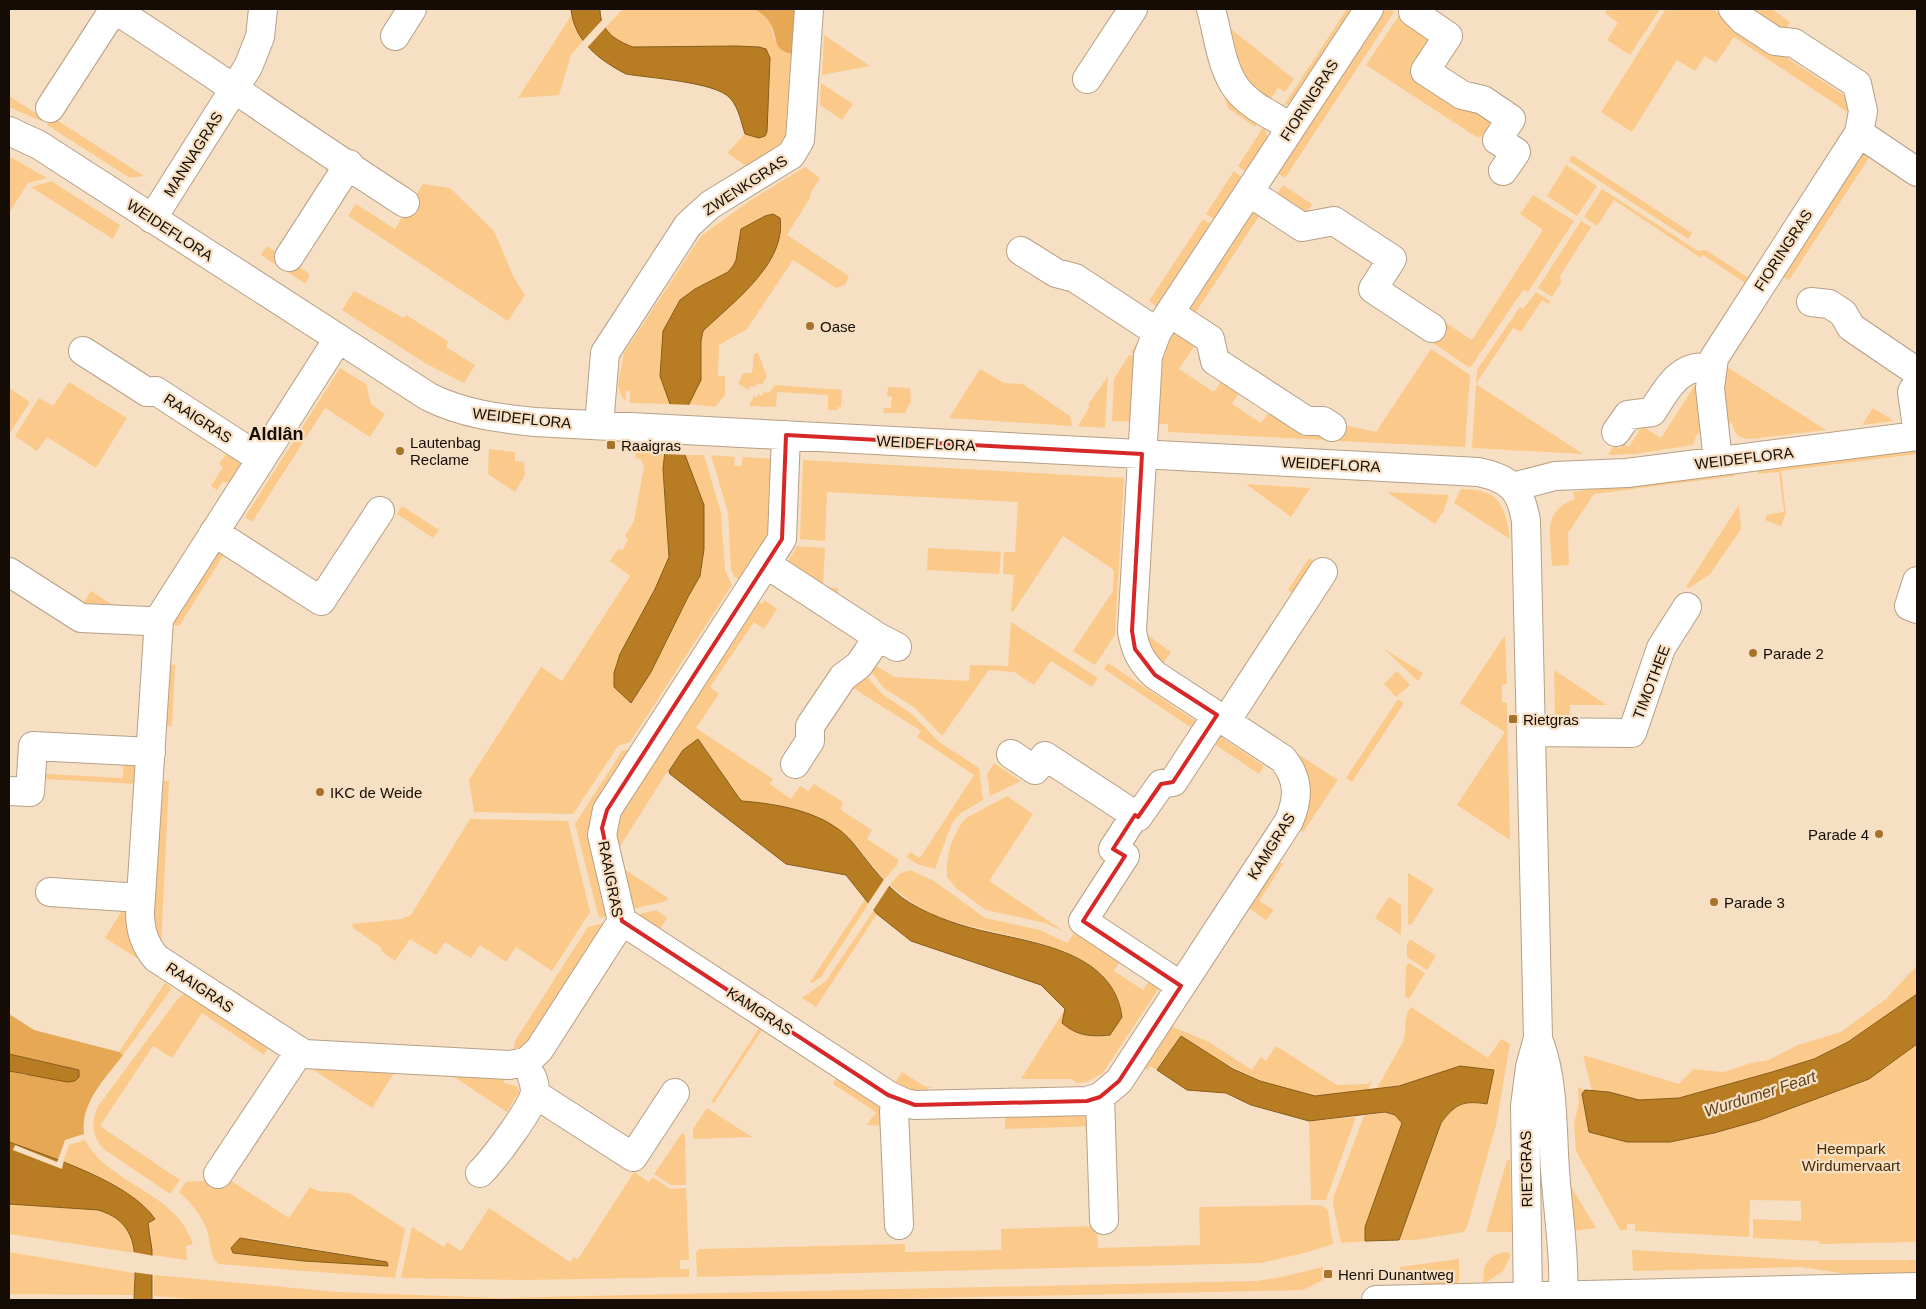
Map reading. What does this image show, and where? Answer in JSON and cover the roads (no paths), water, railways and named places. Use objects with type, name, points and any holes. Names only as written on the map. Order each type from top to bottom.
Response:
[{"type":"street","points":[[50,108],[114,9],[222,78],[235,89],[405,203]]},
{"type":"street","name":"MANNAGRAS","points":[[152,219],[235,89],[256,50],[260,37],[263,9]]},
{"type":"street","points":[[395,36],[412,9]]},
{"type":"street","name":"ZWENKGRAS","points":[[598,425],[605,352],[688,225],[710,205],[791,155],[796,150],[801,130],[809,9]]},
{"type":"street","points":[[1087,79],[1133,9]]},
{"type":"street","points":[[1211,9],[1226,68],[1237,90],[1245,98],[1291,127]]},
{"type":"street","name":"FIORINGRAS","points":[[1142,454],[1147,362],[1163,322],[1369,9]]},
{"type":"street","points":[[1415,9],[1413,12],[1448,36],[1425,71],[1462,95],[1483,100],[1511,118],[1497,140],[1516,152],[1503,171]]},
{"type":"street","name":"FIORINGRAS","points":[[1718,461],[1710,388],[1711,368],[1719,348],[1859,133],[1863,111],[1857,84],[1794,43],[1775,41],[1743,20],[1733,9]]},
{"type":"street","name":"WEIDEFLORA","points":[[9,131],[39,145],[429,397],[470,413],[504,419],[1478,472],[1494,475],[1513,487],[1555,476],[1627,473],[1917,436]]},
{"type":"street","points":[[1859,133],[1917,172]]},
{"type":"street","points":[[289,256],[348,164]]},
{"type":"street","points":[[1249,192],[1302,227],[1334,221],[1392,259],[1373,289],[1432,328]]},
{"type":"street","points":[[1021,251],[1056,273],[1075,278],[1163,322],[1210,339],[1215,361],[1307,421],[1323,421],[1332,427]]},
{"type":"street","points":[[1811,302],[1829,304],[1843,313],[1851,327],[1917,372]]},
{"type":"street","name":"RAAIGRAS","points":[[338,339],[164,608],[158,624],[141,898],[142,934],[145,943],[156,958],[299,1052],[310,1055],[509,1065],[526,1062],[539,1050],[622,921],[602,835],[607,810],[782,539],[786,435]]},
{"type":"street","name":"RAAIGRAS","points":[[83,351],[147,392],[156,391],[261,458]]},
{"type":"street","points":[[1616,432],[1628,414],[1652,412],[1674,378],[1701,366],[1711,368]]},
{"type":"street","points":[[1917,384],[1912,392],[1917,427]]},
{"type":"street","name":"KAMGRAS","points":[[622,921],[898,1100],[915,1104],[1087,1101],[1100,1097],[1119,1081],[1289,821],[1297,796],[1290,768],[1283,759],[1155,675],[1146,667],[1135,649],[1132,631],[1142,454]]},
{"type":"street","name":"RIETGRAS","points":[[1513,487],[1524,504],[1526,521],[1538,1038],[1548,1072],[1563,1246],[1564,1298]]},
{"type":"street","points":[[214,532],[322,602],[380,511]]},
{"type":"street","points":[[766,564],[888,642],[844,677],[810,726],[810,741],[795,764]]},
{"type":"street","points":[[9,572],[81,618],[148,621],[158,624]]},
{"type":"street","points":[[1011,754],[1035,770],[1045,756],[1138,818],[1160,784],[1173,782],[1222,718],[1323,572]]},
{"type":"street","points":[[1917,581],[1909,606],[1917,609]]},
{"type":"street","name":"TIMOTHEE","points":[[1531,732],[1632,733],[1661,648],[1687,607]]},
{"type":"street","points":[[9,791],[30,792],[33,746],[151,752]]},
{"type":"street","points":[[1135,815],[1114,849],[1125,856],[1083,922],[1181,986]]},
{"type":"street","points":[[50,892],[141,898]]},
{"type":"street","name":"RIETGRAS","points":[[1528,1298],[1525,1106],[1530,1067],[1538,1038]]},
{"type":"street","points":[[218,1174],[299,1052]]},
{"type":"street","points":[[480,1173],[491,1162],[535,1094],[534,1084],[526,1062]]},
{"type":"street","points":[[535,1094],[633,1157],[675,1093]]},
{"type":"street","points":[[1100,1097],[1104,1220]]},
{"type":"street","points":[[898,1100],[894,1111],[899,1225]]},
{"type":"street","points":[[1376,1300],[1564,1298],[1917,1287]]},
{"type":"water","points":[[571,9],[600,9],[602,23],[609,33],[633,47],[737,46],[766,49],[770,58],[767,132],[765,136],[759,138],[745,134],[736,106],[730,98],[722,93],[697,84],[626,74],[606,62],[590,48],[577,31]]},
{"type":"water","points":[[773,214],[780,218],[780,235],[775,251],[755,281],[703,331],[701,341],[701,380],[688,406],[685,455],[704,505],[704,549],[700,576],[651,672],[631,703],[614,687],[614,673],[620,654],[655,589],[669,557],[663,469],[670,404],[660,376],[663,331],[680,300],[695,289],[728,272],[733,266],[736,260],[741,229],[765,216]]},
{"type":"water","points":[[698,739],[742,801],[787,807],[817,817],[830,824],[843,832],[886,883],[910,903],[940,918],[960,925],[1053,948],[1091,966],[1105,979],[1116,996],[1122,1017],[1110,1035],[1084,1035],[1073,1031],[1062,1023],[1065,1009],[1041,985],[911,941],[877,914],[846,875],[786,864],[670,774],[669,771],[683,750]]},
{"type":"water","name":"Wurdumer Feart","points":[[1917,994],[1917,1044],[1869,1079],[1760,1120],[1714,1133],[1670,1142],[1627,1142],[1589,1132],[1582,1094],[1585,1090],[1609,1092],[1639,1100],[1679,1098],[1772,1072],[1814,1059],[1848,1042]]},
{"type":"water","points":[[1181,1036],[1233,1069],[1260,1081],[1315,1096],[1399,1086],[1460,1066],[1494,1070],[1487,1104],[1466,1103],[1460,1105],[1451,1111],[1441,1123],[1399,1240],[1365,1241],[1365,1227],[1402,1123],[1395,1115],[1385,1112],[1309,1121],[1251,1105],[1226,1093],[1187,1090],[1157,1070]]},
{"type":"water","points":[[9,1054],[79,1070],[79,1077],[75,1081],[67,1082],[9,1071]]},
{"type":"water","points":[[9,1142],[67,1163],[109,1182],[127,1193],[155,1219],[148,1223],[152,1250],[152,1300],[134,1300],[135,1258],[133,1246],[123,1224],[113,1216],[98,1210],[9,1204]]},
{"type":"water","points":[[240,1238],[387,1262],[388,1266],[304,1261],[233,1253],[231,1248]]},
{"type":"place","name":"Oase","points":[[810,326]]},
{"type":"place","name":"Raaigras","points":[[611,445]]},
{"type":"place","name":"Lautenbag Reclame","points":[[400,451]]},
{"type":"place","name":"Parade 2","points":[[1753,653]]},
{"type":"place","name":"Rietgras","points":[[1513,719]]},
{"type":"place","name":"IKC de Weide","points":[[320,792]]},
{"type":"place","name":"Parade 4","points":[[1879,834]]},
{"type":"place","name":"Parade 3","points":[[1714,902]]},
{"type":"place","name":"Henri Dunantweg","points":[[1328,1274]]},
{"type":"district","name":"Aldlân","points":[[276,434]]},
{"type":"park label","name":"Heempark Wirdumervaart","points":[[1851,1156]]}]
